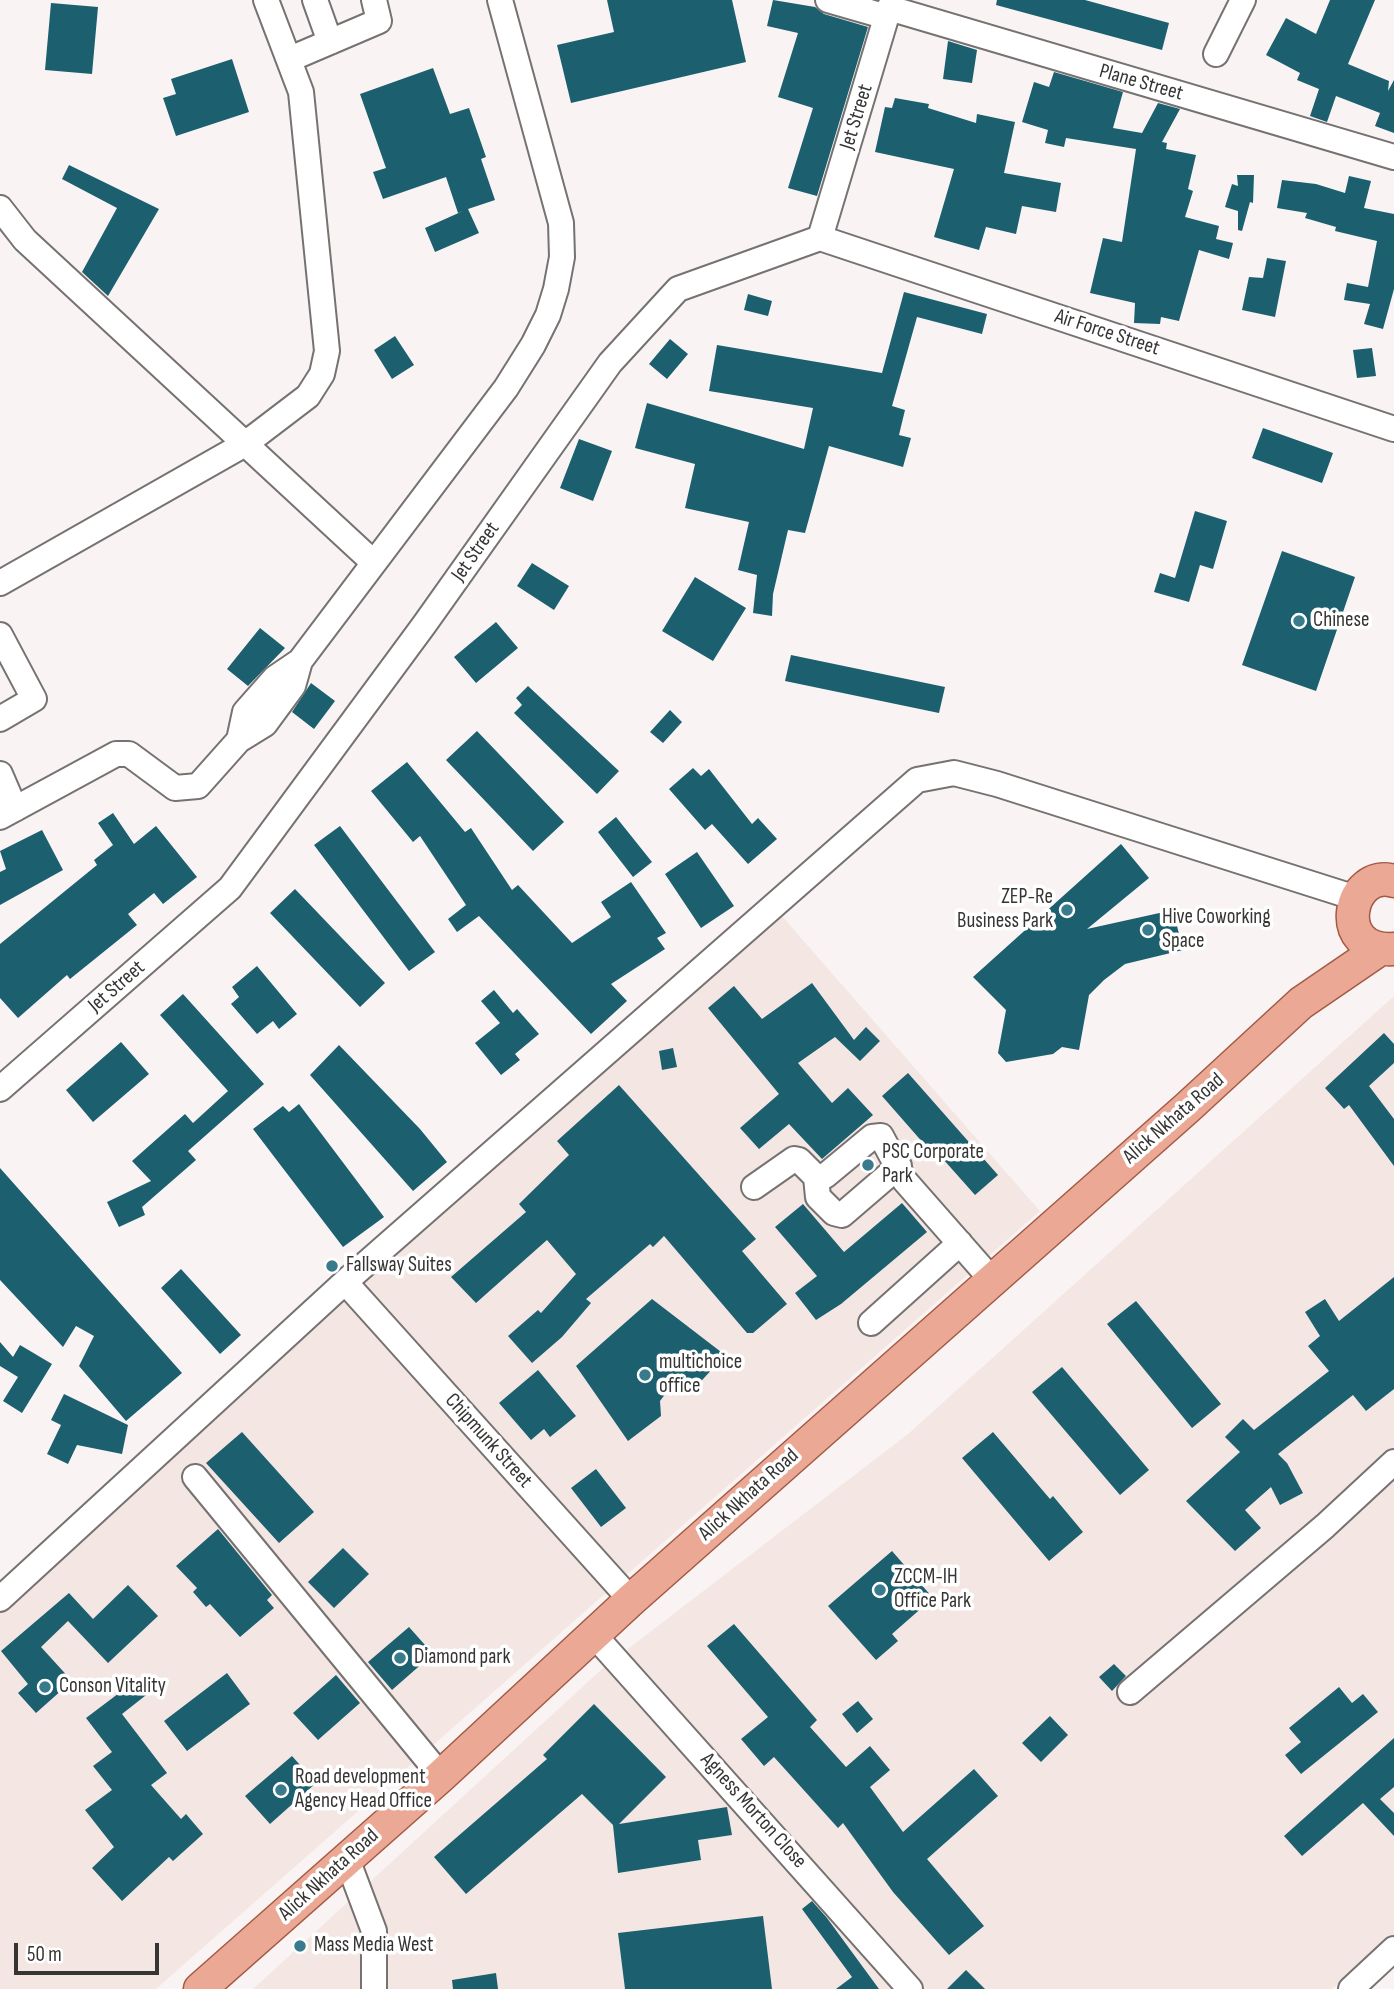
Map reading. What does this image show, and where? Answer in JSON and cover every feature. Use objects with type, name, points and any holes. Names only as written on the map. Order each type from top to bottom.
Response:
[{"type":"main road","points":[[1389,951],[1364,942],[1354,909],[1369,884],[1392,878]]},
{"type":"main road","name":"Alick Nkhata Road","points":[[200,1989],[441,1776],[631,1600],[1301,1003],[1336,960],[1354,909]]},
{"type":"main road","name":"Alick Nkhata Road","points":[[1301,1003],[1389,951]]},
{"type":"street","points":[[0,583],[245,444],[308,396],[322,374],[327,351],[301,92],[266,0]]},
{"type":"street","points":[[315,0],[330,42]]},
{"type":"street","points":[[290,59],[379,21],[374,0]]},
{"type":"street","points":[[0,774],[8,813],[116,754],[129,754],[175,788],[198,786],[239,740],[245,712],[275,678],[300,661],[506,388],[533,345],[556,289],[562,257],[561,223],[500,0]]},
{"type":"street","name":"Plane Street","points":[[828,0],[887,8],[1394,157]]},
{"type":"street","points":[[1216,54],[1244,0]]},
{"type":"street","name":"Jet Street","points":[[0,1089],[230,888],[424,625],[610,363],[678,289],[820,237],[887,8]]},
{"type":"street","points":[[0,208],[25,240],[374,563]]},
{"type":"street","name":"Air Force Street","points":[[820,237],[1394,429]]},
{"type":"street","points":[[0,635],[34,699],[0,719]]},
{"type":"street","points":[[0,1599],[345,1282],[917,780],[954,773],[997,784],[1354,909]]},
{"type":"street","points":[[816,1177],[825,1176],[876,1136],[881,1136],[905,1181],[992,1280]]},
{"type":"street","points":[[754,1187],[794,1159],[799,1160],[816,1177],[818,1197],[834,1213],[842,1215],[899,1166]]},
{"type":"street","points":[[871,1324],[960,1243]]},
{"type":"street","name":"Chipmunk Street","points":[[345,1282],[631,1600]]},
{"type":"street","points":[[1130,1692],[1325,1526],[1394,1462]]},
{"type":"street","points":[[195,1477],[441,1776]]},
{"type":"street","name":"Agness Morton Close","points":[[594,1635],[910,1989]]},
{"type":"street","points":[[347,1859],[374,1931],[374,1989]]},
{"type":"street","points":[[1351,1989],[1394,1949]]},
{"type":"shaded area","points":[[774,907],[1040,1211],[156,1989],[0,1989],[0,1604]]},
{"type":"shaded area","points":[[1394,996],[1394,1934],[1332,1989],[253,1989],[603,1668],[908,1434]]},
{"type":"building","points":[[607,0],[732,0],[746,62],[571,103],[557,45],[614,32]]},
{"type":"building","points":[[773,0],[815,7],[824,14],[868,27],[817,196],[788,188],[813,108],[778,97],[798,33],[767,26]]},
{"type":"building","points":[[997,0],[1085,0],[1169,23],[1162,50],[996,5]]},
{"type":"building","points":[[1330,0],[1375,0],[1348,64],[1389,81],[1388,91],[1394,80],[1394,133],[1375,126],[1380,113],[1336,96],[1327,122],[1310,116],[1319,89],[1297,80],[1300,73],[1266,55],[1286,18],[1316,34]]},
{"type":"building","points":[[51,3],[98,7],[92,74],[45,70]]},
{"type":"building","points":[[948,41],[977,50],[972,83],[943,79]]},
{"type":"building","points":[[232,59],[249,112],[176,136],[163,98],[176,94],[171,79]]},
{"type":"building","points":[[433,68],[450,114],[469,108],[486,157],[481,159],[495,200],[468,209],[479,233],[435,252],[425,228],[463,211],[458,213],[446,177],[383,199],[373,172],[386,168],[360,94]]},
{"type":"building","points":[[1054,72],[1123,92],[1113,128],[1142,133],[1158,103],[1180,109],[1162,142],[1167,143],[1166,149],[1196,155],[1188,189],[1193,191],[1185,217],[1219,226],[1216,239],[1233,243],[1229,259],[1199,250],[1179,321],[1161,317],[1160,324],[1134,323],[1135,303],[1090,293],[1103,238],[1122,242],[1136,149],[1066,138],[1064,147],[1045,143],[1048,130],[1022,122],[1034,82],[1049,87]]},
{"type":"building","points":[[895,98],[929,104],[928,108],[976,123],[977,114],[1015,122],[1004,173],[1061,183],[1056,212],[1022,206],[1016,234],[986,227],[979,250],[934,237],[954,169],[875,152],[885,107],[892,108]]},
{"type":"building","points":[[69,165],[159,209],[108,296],[82,272],[117,208],[62,179]]},
{"type":"building","points":[[1237,175],[1254,175],[1253,203],[1250,202],[1242,231],[1238,230],[1238,211],[1225,207],[1232,184],[1238,186]]},
{"type":"building","points":[[1349,176],[1371,181],[1364,208],[1394,214],[1394,289],[1383,329],[1364,324],[1370,304],[1344,300],[1347,283],[1368,287],[1377,241],[1335,231],[1336,227],[1305,218],[1307,213],[1277,208],[1282,180],[1316,184],[1345,193]]},
{"type":"building","points":[[1267,258],[1286,261],[1275,317],[1242,310],[1249,277],[1263,278]]},
{"type":"building","points":[[904,292],[987,314],[982,334],[917,317],[892,406],[905,410],[899,435],[911,438],[903,467],[829,446],[805,533],[788,530],[773,594],[772,616],[753,613],[757,575],[738,570],[749,522],[685,508],[695,464],[635,448],[647,403],[804,449],[813,408],[709,391],[717,345],[882,373]]},
{"type":"building","points":[[748,294],[772,301],[768,316],[744,310]]},
{"type":"building","points":[[395,336],[414,365],[392,379],[374,350]]},
{"type":"building","points":[[670,339],[688,354],[667,379],[649,364]]},
{"type":"building","points":[[1372,348],[1376,376],[1357,378],[1353,350]]},
{"type":"building","points":[[1263,428],[1333,453],[1322,483],[1252,458]]},
{"type":"building","points":[[579,439],[612,451],[593,501],[560,488]]},
{"type":"building","points":[[1195,511],[1227,521],[1213,569],[1200,565],[1189,602],[1154,592],[1160,573],[1175,578]]},
{"type":"building","name":"Chinese","points":[[1282,551],[1355,577],[1316,691],[1242,665]]},
{"type":"building","points":[[532,563],[569,586],[554,610],[517,586]]},
{"type":"building","points":[[695,577],[746,608],[713,661],[662,631]]},
{"type":"building","points":[[496,622],[518,648],[476,683],[454,657]]},
{"type":"building","points":[[260,628],[285,648],[248,686],[227,669]]},
{"type":"building","points":[[791,655],[945,687],[939,713],[785,681]]},
{"type":"building","points":[[311,683],[335,701],[314,729],[292,712]]},
{"type":"building","points":[[528,686],[619,771],[597,794],[514,713],[522,705],[516,698]]},
{"type":"building","points":[[670,710],[682,722],[663,743],[650,732]]},
{"type":"building","points":[[477,731],[564,822],[533,851],[446,760]]},
{"type":"building","points":[[407,762],[465,832],[471,828],[512,890],[518,885],[572,943],[611,917],[601,902],[631,882],[666,933],[657,938],[665,949],[611,984],[627,1001],[591,1034],[479,916],[457,932],[448,919],[466,905],[420,836],[413,842],[371,791]]},
{"type":"building","points":[[693,768],[701,776],[709,769],[752,824],[758,818],[777,839],[748,864],[712,824],[705,830],[669,789]]},
{"type":"building","points":[[113,813],[134,844],[156,826],[197,877],[163,904],[154,893],[128,914],[137,925],[70,979],[67,975],[18,1018],[0,998],[0,944],[97,865],[94,860],[113,845],[98,823]]},
{"type":"building","points":[[616,817],[652,862],[633,877],[598,832]]},
{"type":"building","points":[[340,826],[435,952],[409,971],[314,845]]},
{"type":"building","points":[[42,830],[63,870],[0,905],[0,872],[6,869],[0,851]]},
{"type":"building","points":[[1121,844],[1149,878],[1087,929],[1173,910],[1183,950],[1125,964],[1104,980],[1089,995],[1079,1050],[1062,1047],[1053,1054],[1006,1062],[998,1053],[1006,1010],[973,977]]},
{"type":"building","points":[[697,852],[734,906],[701,928],[665,874]]},
{"type":"building","points":[[295,889],[385,983],[360,1007],[270,913]]},
{"type":"building","points":[[257,966],[297,1014],[279,1029],[273,1021],[257,1034],[231,1004],[239,997],[232,987]]},
{"type":"building","points":[[812,983],[854,1040],[866,1027],[880,1041],[860,1061],[835,1037],[798,1063],[832,1103],[848,1088],[873,1115],[822,1159],[789,1124],[759,1149],[740,1128],[779,1094],[708,1008],[734,986],[762,1019]]},
{"type":"building","points":[[494,990],[513,1013],[517,1009],[539,1034],[515,1054],[520,1060],[501,1075],[475,1043],[500,1023],[481,1001]]},
{"type":"building","points":[[183,994],[264,1084],[188,1151],[196,1160],[142,1207],[145,1215],[119,1227],[107,1202],[151,1181],[132,1161],[185,1114],[193,1123],[228,1091],[160,1015]]},
{"type":"building","points":[[1384,1033],[1394,1044],[1394,1063],[1369,1086],[1394,1119],[1394,1166],[1349,1105],[1344,1109],[1325,1088]]},
{"type":"building","points":[[121,1042],[149,1074],[93,1122],[66,1090]]},
{"type":"building","points":[[339,1045],[420,1129],[447,1162],[413,1191],[310,1075]]},
{"type":"building","points":[[673,1048],[677,1067],[662,1070],[659,1051]]},
{"type":"building","points":[[908,1073],[998,1175],[975,1195],[935,1150],[932,1153],[882,1096]]},
{"type":"building","points":[[619,1085],[756,1239],[742,1251],[787,1304],[753,1333],[747,1333],[664,1236],[653,1247],[650,1244],[586,1299],[591,1303],[562,1337],[532,1363],[508,1336],[538,1310],[541,1313],[576,1274],[547,1240],[476,1303],[451,1277],[526,1212],[519,1204],[569,1155],[557,1141]]},
{"type":"building","points":[[299,1104],[384,1217],[343,1247],[253,1129],[283,1106],[289,1112]]},
{"type":"building","points":[[0,1168],[182,1373],[126,1421],[79,1366],[94,1336],[76,1326],[63,1347],[0,1280]]},
{"type":"building","points":[[902,1203],[927,1232],[841,1304],[816,1320],[795,1293],[817,1276],[775,1227],[803,1204],[844,1252]]},
{"type":"building","points":[[181,1269],[241,1335],[220,1354],[161,1288]]},
{"type":"building","points":[[1394,1277],[1394,1389],[1366,1411],[1353,1395],[1278,1454],[1287,1463],[1303,1493],[1280,1505],[1271,1487],[1245,1510],[1261,1528],[1235,1551],[1186,1501],[1240,1452],[1225,1437],[1243,1419],[1254,1430],[1329,1371],[1308,1346],[1320,1336],[1305,1312],[1325,1299],[1339,1321]]},
{"type":"building","name":"multichoice office","points":[[652,1299],[725,1355],[694,1389],[684,1384],[669,1389],[660,1401],[661,1416],[628,1441],[576,1366]]},
{"type":"building","points":[[1136,1301],[1221,1404],[1192,1428],[1107,1324]]},
{"type":"building","points":[[0,1342],[13,1357],[20,1345],[52,1364],[22,1413],[3,1401],[18,1377],[0,1366]]},
{"type":"building","points":[[1062,1367],[1149,1470],[1120,1495],[1032,1392]]},
{"type":"building","points":[[538,1370],[576,1416],[550,1437],[544,1429],[531,1440],[499,1403]]},
{"type":"building","points":[[64,1394],[128,1425],[122,1454],[77,1445],[68,1464],[47,1454],[61,1425],[51,1420]]},
{"type":"building","points":[[242,1432],[314,1512],[279,1543],[206,1463]]},
{"type":"building","points":[[993,1432],[1050,1499],[1053,1496],[1083,1532],[1049,1561],[962,1458]]},
{"type":"building","points":[[596,1469],[626,1508],[601,1527],[571,1488]]},
{"type":"building","points":[[218,1529],[272,1595],[267,1600],[274,1608],[240,1637],[210,1604],[206,1607],[193,1592],[197,1588],[176,1566]]},
{"type":"building","points":[[343,1548],[369,1574],[334,1608],[308,1582]]},
{"type":"building","points":[[892,1551],[933,1598],[892,1634],[898,1641],[876,1660],[828,1606]]},
{"type":"building","points":[[128,1585],[158,1616],[108,1663],[68,1621],[41,1647],[72,1681],[36,1713],[18,1693],[28,1684],[1,1651],[69,1593],[93,1619]]},
{"type":"building","points":[[734,1624],[817,1720],[810,1727],[846,1767],[870,1746],[890,1770],[870,1787],[903,1832],[974,1769],[998,1796],[927,1859],[984,1926],[949,1955],[893,1892],[843,1823],[838,1828],[774,1757],[764,1766],[741,1739],[768,1717],[707,1646]]},
{"type":"building","name":"Diamond park","points":[[409,1627],[433,1654],[392,1690],[368,1662]]},
{"type":"building","points":[[1114,1664],[1126,1676],[1112,1691],[1099,1677]]},
{"type":"building","points":[[227,1673],[250,1704],[187,1751],[164,1721]]},
{"type":"building","points":[[336,1675],[360,1703],[318,1740],[293,1713]]},
{"type":"building","points":[[139,1678],[150,1692],[122,1714],[167,1773],[151,1785],[181,1819],[186,1814],[203,1834],[173,1861],[169,1857],[122,1901],[92,1868],[114,1847],[85,1810],[112,1790],[93,1766],[112,1752],[86,1718]]},
{"type":"building","points":[[1339,1687],[1352,1703],[1363,1694],[1378,1712],[1301,1774],[1285,1755],[1301,1742],[1289,1728]]},
{"type":"building","points":[[858,1701],[873,1719],[857,1733],[842,1714]]},
{"type":"building","points":[[594,1704],[666,1777],[619,1824],[727,1807],[732,1835],[698,1840],[701,1860],[618,1873],[613,1825],[582,1794],[466,1894],[434,1857],[547,1759],[543,1755]]},
{"type":"building","points":[[1050,1716],[1068,1735],[1041,1762],[1022,1743]]},
{"type":"building","points":[[1394,1738],[1394,1787],[1380,1799],[1394,1813],[1394,1836],[1363,1803],[1302,1856],[1284,1836]]},
{"type":"building","name":"Road development Agency Head Office","points":[[292,1756],[316,1783],[270,1824],[245,1796]]},
{"type":"building","points":[[812,1901],[879,1989],[836,1989],[852,1977],[802,1909]]},
{"type":"building","points":[[763,1916],[772,1989],[625,1989],[618,1933]]},
{"type":"building","points":[[966,1970],[985,1989],[947,1989]]},
{"type":"building","points":[[496,1973],[498,1989],[453,1989],[452,1980]]},
{"type":"place","name":"Chinese","points":[[1299,621]]},
{"type":"place","name":"ZEP-Re Business Park","points":[[1067,910]]},
{"type":"place","name":"Hive Coworking Space","points":[[1148,930]]},
{"type":"place","name":"PSC Corporate Park","points":[[868,1165]]},
{"type":"place","name":"Fallsway Suites","points":[[332,1266]]},
{"type":"place","name":"multichoice office","points":[[645,1375]]},
{"type":"place","name":"ZCCM-IH Office Park","points":[[880,1590]]},
{"type":"place","name":"Diamond park","points":[[400,1658]]},
{"type":"place","name":"Conson Vitality","points":[[45,1687]]},
{"type":"place","name":"Road development Agency Head Office","points":[[281,1790]]},
{"type":"place","name":"Mass Media West","points":[[300,1946]]}]
